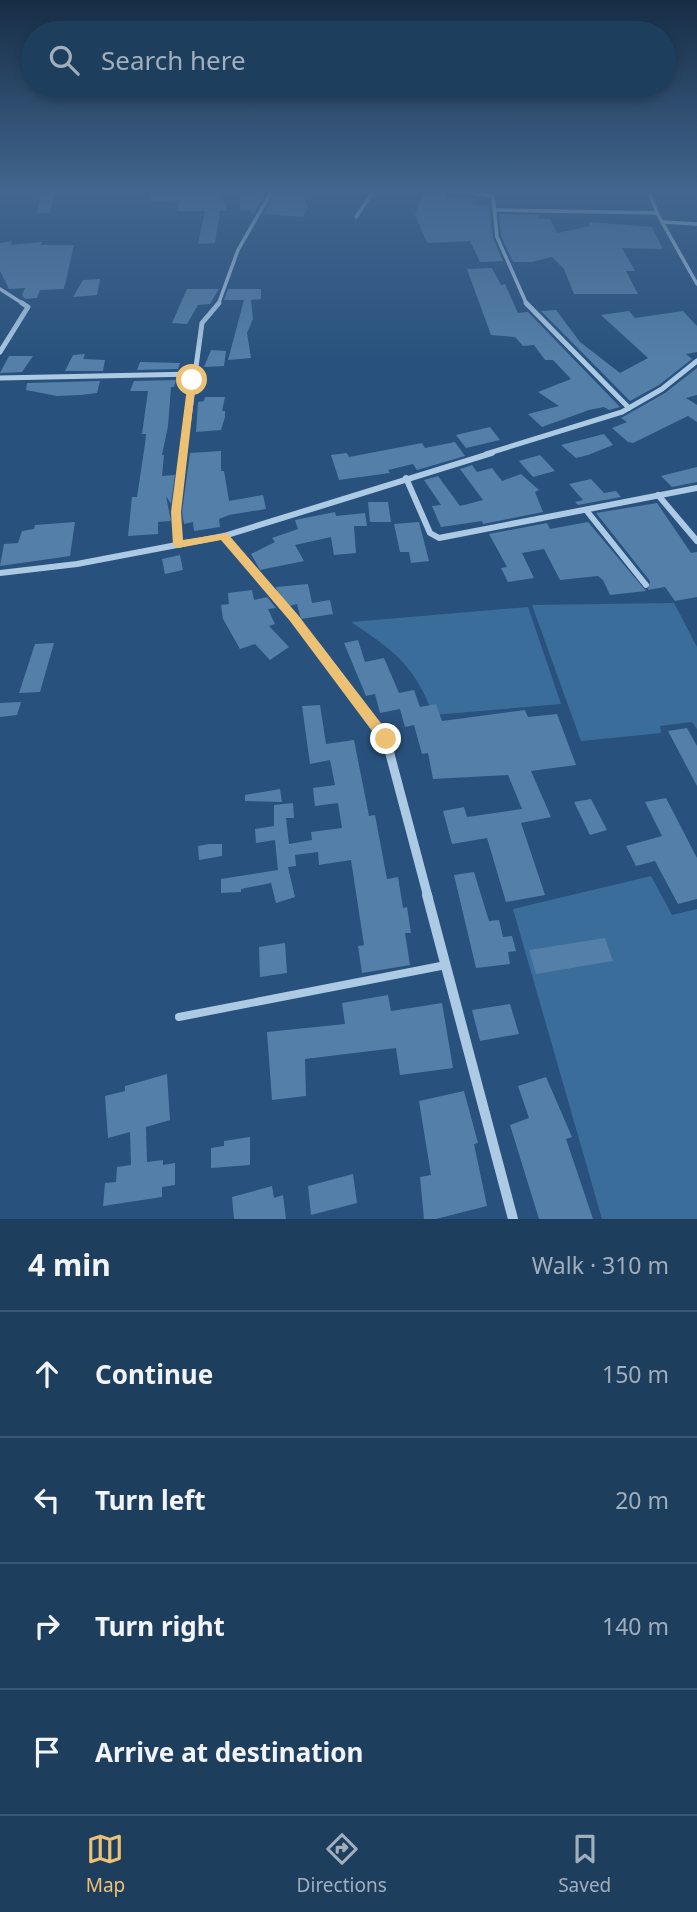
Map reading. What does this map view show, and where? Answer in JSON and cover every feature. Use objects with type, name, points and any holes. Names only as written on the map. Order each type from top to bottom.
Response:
[{"type":"street","points":[[178,545],[176,512],[202,323],[219,304],[240,246]]},
{"type":"street","points":[[500,246],[528,307],[629,408]]},
{"type":"street","points":[[675,246],[697,284]]},
{"type":"street","points":[[0,289],[28,307],[0,352]]},
{"type":"street","points":[[0,572],[77,564],[224,536],[629,408],[662,389],[697,361]]},
{"type":"street","points":[[0,378],[195,374]]},
{"type":"street","points":[[406,478],[430,533],[439,538],[697,488]]},
{"type":"street","points":[[658,495],[697,541]]},
{"type":"street","points":[[586,510],[646,585]]},
{"type":"street","points":[[224,536],[294,618],[386,739],[513,1219]]},
{"type":"lane","points":[[179,1017],[446,965]]},
{"type":"shaded area","points":[[674,603],[697,647],[697,729],[692,722],[660,726],[661,733],[581,741],[532,605]]},
{"type":"shaded area","points":[[528,607],[561,704],[433,715],[419,683],[401,660],[351,622]]},
{"type":"shaded area","points":[[651,876],[672,915],[697,909],[697,1219],[602,1219],[513,909]]},
{"type":"building","points":[[0,246],[74,246],[64,289],[40,290],[37,298],[25,299],[22,295],[25,288],[9,289],[0,271]]},
{"type":"building","points":[[472,246],[496,246],[503,261],[480,262]]},
{"type":"building","points":[[506,246],[661,246],[663,249],[622,248],[635,271],[626,271],[638,294],[574,294],[564,269],[552,257],[532,262],[513,262]]},
{"type":"building","points":[[492,268],[501,285],[505,284],[518,313],[528,312],[620,407],[589,410],[542,427],[528,414],[559,406],[538,392],[571,379],[553,360],[545,360],[534,345],[523,346],[515,337],[491,335],[467,269]]},
{"type":"building","points":[[100,279],[97,295],[73,297],[83,280]]},
{"type":"building","points":[[187,289],[219,289],[210,304],[198,305],[187,324],[172,323]]},
{"type":"building","points":[[228,289],[261,289],[261,299],[251,300],[253,319],[247,333],[251,358],[228,360],[244,300],[224,300]]},
{"type":"building","points":[[556,310],[580,342],[620,373],[648,358],[601,315],[629,311],[635,318],[683,311],[697,326],[697,352],[686,354],[692,359],[659,385],[630,401],[541,311]]},
{"type":"building","points":[[211,350],[226,351],[224,366],[204,367]]},
{"type":"building","points":[[85,354],[83,359],[105,360],[103,371],[65,371],[73,355]]},
{"type":"building","points":[[9,356],[33,356],[22,372],[0,373]]},
{"type":"building","points":[[140,362],[180,363],[178,369],[137,370]]},
{"type":"building","points":[[697,368],[697,395],[686,398],[697,405],[697,422],[688,416],[633,443],[612,428],[627,422],[621,418],[665,393]]},
{"type":"building","points":[[176,380],[174,387],[171,387],[168,426],[162,455],[162,476],[175,475],[171,504],[166,496],[171,521],[158,522],[158,534],[128,536],[132,497],[137,497],[145,444],[146,434],[142,434],[148,391],[130,391],[134,381]]},
{"type":"building","points":[[100,381],[97,393],[81,395],[57,396],[26,390],[27,383]]},
{"type":"building","points":[[205,397],[225,397],[222,411],[225,411],[225,417],[221,430],[196,432],[198,402],[204,401]]},
{"type":"building","points":[[490,427],[500,440],[466,448],[456,435]]},
{"type":"building","points":[[604,434],[613,445],[588,455],[576,458],[561,445]]},
{"type":"building","points":[[455,442],[465,456],[417,470],[413,464],[388,470],[390,473],[339,480],[331,455],[347,453],[349,457],[422,443],[425,448]]},
{"type":"building","points":[[221,451],[221,471],[224,471],[229,501],[263,495],[266,509],[229,515],[219,519],[220,527],[194,531],[193,522],[184,524],[182,512],[190,453]]},
{"type":"building","points":[[540,455],[555,471],[533,477],[519,461]]},
{"type":"building","points":[[472,465],[477,472],[492,468],[502,481],[521,474],[539,490],[535,492],[543,512],[483,524],[482,521],[441,527],[432,506],[441,505],[424,480],[438,476],[460,506],[483,500],[460,469]]},
{"type":"building","points":[[697,467],[697,482],[672,487],[661,476]]},
{"type":"building","points":[[591,479],[604,493],[616,491],[621,497],[578,505],[575,502],[583,500],[569,484]]},
{"type":"building","points":[[368,502],[388,502],[391,522],[370,522]]},
{"type":"building","points":[[657,503],[691,553],[697,552],[697,597],[675,601],[665,587],[648,590],[650,581],[596,513]]},
{"type":"building","points":[[335,512],[336,516],[365,513],[367,526],[354,526],[356,553],[334,555],[331,537],[295,545],[304,561],[260,570],[251,554],[275,542],[272,538],[298,529],[295,520]]},
{"type":"building","points":[[75,522],[70,556],[0,566],[4,544],[18,543],[22,531],[34,529],[35,525]]},
{"type":"building","points":[[419,522],[429,561],[411,563],[409,552],[400,552],[394,524]]},
{"type":"building","points":[[588,522],[646,591],[610,595],[598,576],[560,580],[544,549],[522,553],[534,578],[508,582],[501,568],[507,567],[489,534],[547,523],[550,529]]},
{"type":"building","points":[[180,555],[183,570],[165,574],[162,559]]},
{"type":"building","points":[[308,584],[312,603],[330,600],[333,614],[301,619],[297,604],[289,606],[276,587]]},
{"type":"building","points":[[252,590],[254,600],[267,597],[276,608],[268,609],[275,624],[269,626],[289,647],[270,660],[255,644],[240,649],[223,619],[221,605],[229,604],[228,593]]},
{"type":"building","points":[[358,640],[365,662],[384,658],[399,693],[414,690],[420,707],[436,704],[442,721],[525,710],[528,717],[557,714],[576,765],[531,771],[551,817],[521,823],[545,895],[506,902],[487,838],[452,844],[443,811],[464,807],[467,817],[522,809],[508,775],[433,779],[428,753],[422,754],[414,725],[405,727],[400,709],[380,713],[375,694],[366,696],[344,643]]},
{"type":"building","points":[[54,643],[40,692],[19,693],[35,644]]},
{"type":"building","points":[[21,702],[17,715],[0,717],[0,703]]},
{"type":"building","points":[[320,705],[326,744],[354,740],[369,816],[375,815],[387,879],[398,877],[403,908],[407,907],[411,933],[405,933],[410,965],[362,973],[358,946],[364,945],[351,860],[319,865],[318,852],[295,855],[296,866],[288,867],[295,897],[276,903],[271,883],[241,889],[241,892],[221,893],[221,879],[278,870],[275,840],[256,843],[255,829],[274,826],[274,805],[293,803],[294,818],[286,818],[289,844],[312,840],[311,832],[342,828],[338,803],[315,806],[313,788],[335,785],[330,760],[310,764],[302,706]]},
{"type":"building","points":[[687,728],[697,746],[697,786],[668,731]]},
{"type":"building","points":[[280,789],[282,802],[245,801],[245,795]]},
{"type":"building","points":[[666,798],[697,858],[697,899],[678,904],[655,861],[636,866],[626,846],[662,836],[645,802]]},
{"type":"building","points":[[591,799],[607,830],[590,835],[574,802]]},
{"type":"building","points":[[222,844],[222,856],[199,860],[198,846]]},
{"type":"building","points":[[474,872],[489,921],[499,920],[503,937],[512,936],[516,951],[508,952],[510,964],[476,968],[454,875]]},
{"type":"building","points":[[605,938],[613,961],[536,974],[529,950]]},
{"type":"building","points":[[285,943],[287,973],[260,977],[259,947]]},
{"type":"building","points":[[388,995],[391,1011],[442,1003],[453,1068],[400,1075],[396,1048],[305,1059],[306,1096],[272,1100],[267,1032],[345,1024],[342,1003]]},
{"type":"building","points":[[510,1004],[519,1034],[480,1041],[472,1010]]},
{"type":"building","points":[[167,1074],[170,1120],[146,1127],[147,1162],[163,1160],[163,1165],[175,1163],[175,1185],[162,1187],[162,1197],[103,1206],[105,1183],[116,1182],[117,1167],[131,1165],[130,1132],[108,1138],[105,1096],[125,1091],[125,1086]]},
{"type":"building","points":[[546,1077],[572,1137],[566,1139],[593,1219],[539,1219],[510,1125],[529,1118],[518,1086]]},
{"type":"building","points":[[464,1091],[478,1143],[474,1144],[487,1206],[436,1219],[424,1219],[420,1177],[431,1175],[419,1101]]},
{"type":"building","points":[[250,1137],[250,1165],[211,1168],[211,1148],[224,1146],[224,1141]]},
{"type":"building","points":[[353,1174],[357,1203],[311,1215],[308,1186]]},
{"type":"building","points":[[272,1186],[274,1198],[283,1195],[286,1219],[234,1219],[232,1197]]},
{"type":"route","points":[[192,380],[176,512],[178,545],[224,536],[294,618],[386,739]]}]
